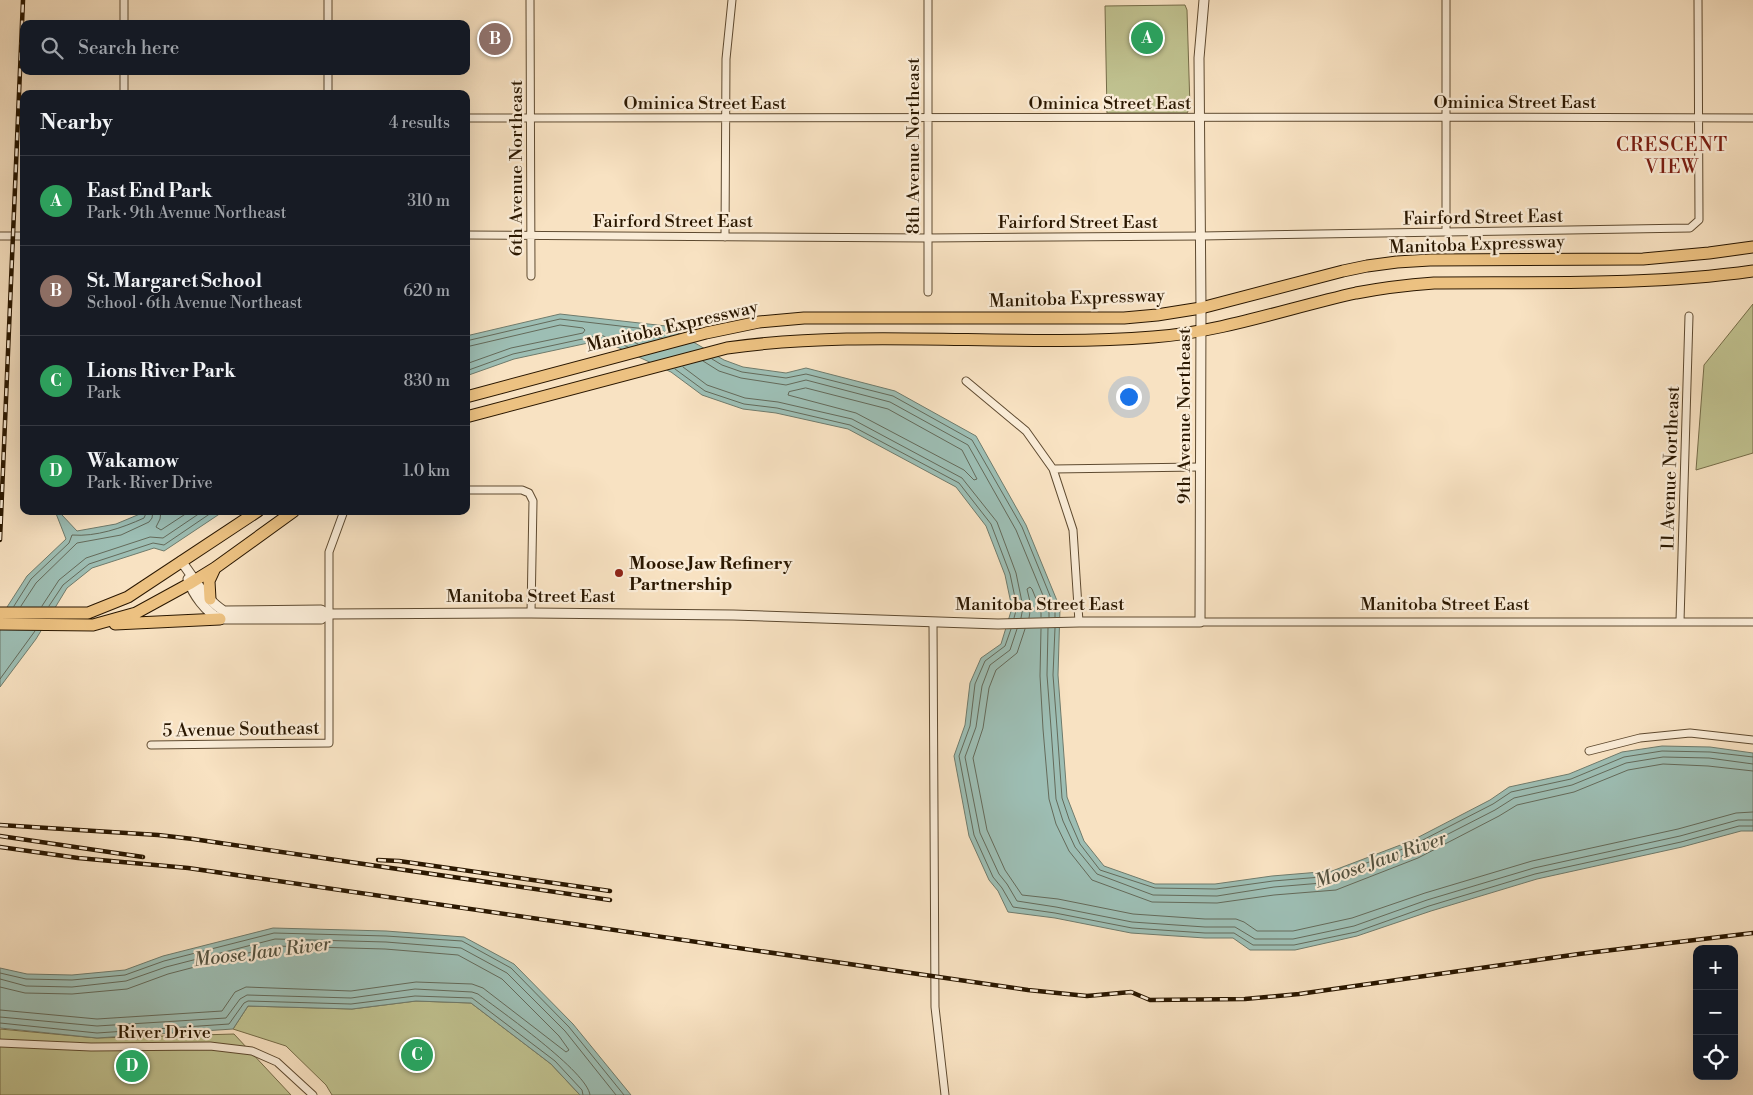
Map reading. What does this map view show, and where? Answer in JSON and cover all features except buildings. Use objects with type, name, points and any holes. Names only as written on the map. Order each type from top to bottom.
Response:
[{"type":"main road","name":"Manitoba Expressway","points":[[470,396],[706,333],[759,322],[804,318],[1097,318],[1157,315],[1201,308],[1343,271],[1397,262],[1430,260],[1643,259],[1753,247]]},
{"type":"main road","name":"Manitoba Expressway","points":[[470,416],[727,348],[763,343],[793,341],[1096,340],[1156,337],[1201,332],[1355,294],[1407,285],[1673,280],[1753,271]]},
{"type":"main road","points":[[0,624],[76,619],[128,598],[252,515]]},
{"type":"main road","points":[[93,625],[136,614],[193,582],[288,515]]},
{"type":"main road","points":[[210,599],[209,581],[215,568]]},
{"type":"main road","points":[[0,613],[76,619],[93,625],[220,620]]},
{"type":"street","points":[[124,0],[124,20]]},
{"type":"street","points":[[328,0],[328,20]]},
{"type":"street","name":"6th Avenue Northeast","points":[[530,0],[531,276]]},
{"type":"street","points":[[725,237],[726,59],[732,0]]},
{"type":"street","name":"8th Avenue Northeast","points":[[928,0],[928,292]]},
{"type":"street","name":"9th Avenue Northeast","points":[[1200,622],[1200,58],[1204,0]]},
{"type":"street","points":[[1446,0],[1446,232]]},
{"type":"street","points":[[1698,0],[1700,117]]},
{"type":"street","points":[[124,75],[124,90]]},
{"type":"street","points":[[328,75],[328,90]]},
{"type":"street","name":"Fairford Street East","points":[[470,235],[927,238],[1201,236],[1690,228],[1699,220],[1700,117]]},
{"type":"street","name":"Ominica Street East","points":[[470,118],[1753,118]]},
{"type":"street","points":[[0,236],[20,236]]},
{"type":"street","name":"11 Avenue Northeast","points":[[1680,621],[1689,316]]},
{"type":"street","points":[[966,381],[1026,431],[1053,468],[1073,530],[1079,622]]},
{"type":"street","points":[[1053,468],[1199,467]]},
{"type":"street","points":[[470,490],[522,490],[529,493],[533,501],[531,613]]},
{"type":"street","points":[[328,616],[329,552],[343,515]]},
{"type":"street","name":"Manitoba Street East","points":[[181,561],[206,609],[220,620],[321,619],[328,616],[531,613],[733,614],[998,624],[1068,622],[1753,622]]},
{"type":"street","name":"Manitoba Street East","points":[[193,582],[216,606],[224,611],[321,610],[328,616]]},
{"type":"street","name":"5 Avenue Southeast","points":[[151,745],[329,743],[328,616]]},
{"type":"street","points":[[933,622],[935,1007],[945,1095]]},
{"type":"street","points":[[1589,751],[1640,738],[1690,733],[1753,740]]},
{"type":"street","name":"River Drive","points":[[0,1043],[91,1047],[210,1046],[252,1051],[277,1062],[313,1095]]},
{"type":"green space","points":[[1185,5],[1187,10],[1190,108],[1187,113],[1107,113],[1105,6]]},
{"type":"green space","points":[[1753,304],[1753,453],[1696,470],[1704,365]]},
{"type":"green space","points":[[416,1001],[471,1003],[551,1064],[580,1095],[332,1095],[326,1085],[286,1046],[233,1029],[248,1006],[352,1009]]},
{"type":"green space","points":[[0,1029],[97,1038],[234,1034],[291,1095],[0,1095]]},
{"type":"water","name":"Moose Jaw River","points":[[560,314],[666,326],[724,360],[743,367],[786,373],[806,368],[895,391],[976,436],[1026,525],[1060,608],[1058,675],[1067,797],[1084,841],[1104,866],[1155,884],[1215,884],[1272,876],[1332,871],[1411,841],[1490,800],[1509,787],[1569,774],[1622,752],[1662,746],[1710,747],[1753,753],[1753,831],[1741,831],[1682,847],[1537,879],[1357,936],[1295,950],[1250,950],[1233,938],[1131,933],[1055,918],[1008,912],[998,891],[989,880],[969,836],[954,756],[965,725],[970,683],[981,658],[1001,644],[1012,608],[1005,575],[986,526],[956,487],[848,429],[776,413],[743,409],[702,395],[671,372],[602,340],[514,359],[470,375],[470,335]]},
{"type":"water","points":[[57,515],[62,515],[77,531],[116,524],[137,515],[218,515],[164,551],[154,548],[92,568],[67,588],[36,639],[0,687],[0,618],[27,576],[66,539]]},
{"type":"water","name":"Moose Jaw River","points":[[273,928],[386,931],[464,937],[514,964],[573,1024],[631,1095],[580,1095],[551,1064],[471,1003],[416,1001],[352,1009],[248,1006],[233,1029],[97,1038],[0,1028],[0,968],[27,974],[72,975],[125,970],[163,956]]},
{"type":"railway","points":[[22,20],[23,0]]},
{"type":"railway","points":[[0,540],[20,70]]},
{"type":"railway","points":[[0,825],[193,839],[610,900]]},
{"type":"railway","points":[[0,836],[143,857]]},
{"type":"railway","points":[[0,847],[78,858],[188,868],[1028,990],[1087,996],[1131,992],[1150,1000],[1245,999],[1299,994],[1579,954],[1753,933]]},
{"type":"railway","points":[[378,860],[399,861],[610,891]]},
{"type":"place","name":"East End Park","points":[[1147,38]]},
{"type":"place","name":"St. Margaret School","points":[[495,39]]},
{"type":"place","name":"Moose Jaw Refinery Partnership","points":[[619,573]]},
{"type":"place","name":"Lions River Park","points":[[417,1055]]},
{"type":"place","name":"Wakamow","points":[[132,1066]]},
{"type":"district","name":"CRESCENT VIEW","points":[[1672,155]]}]
